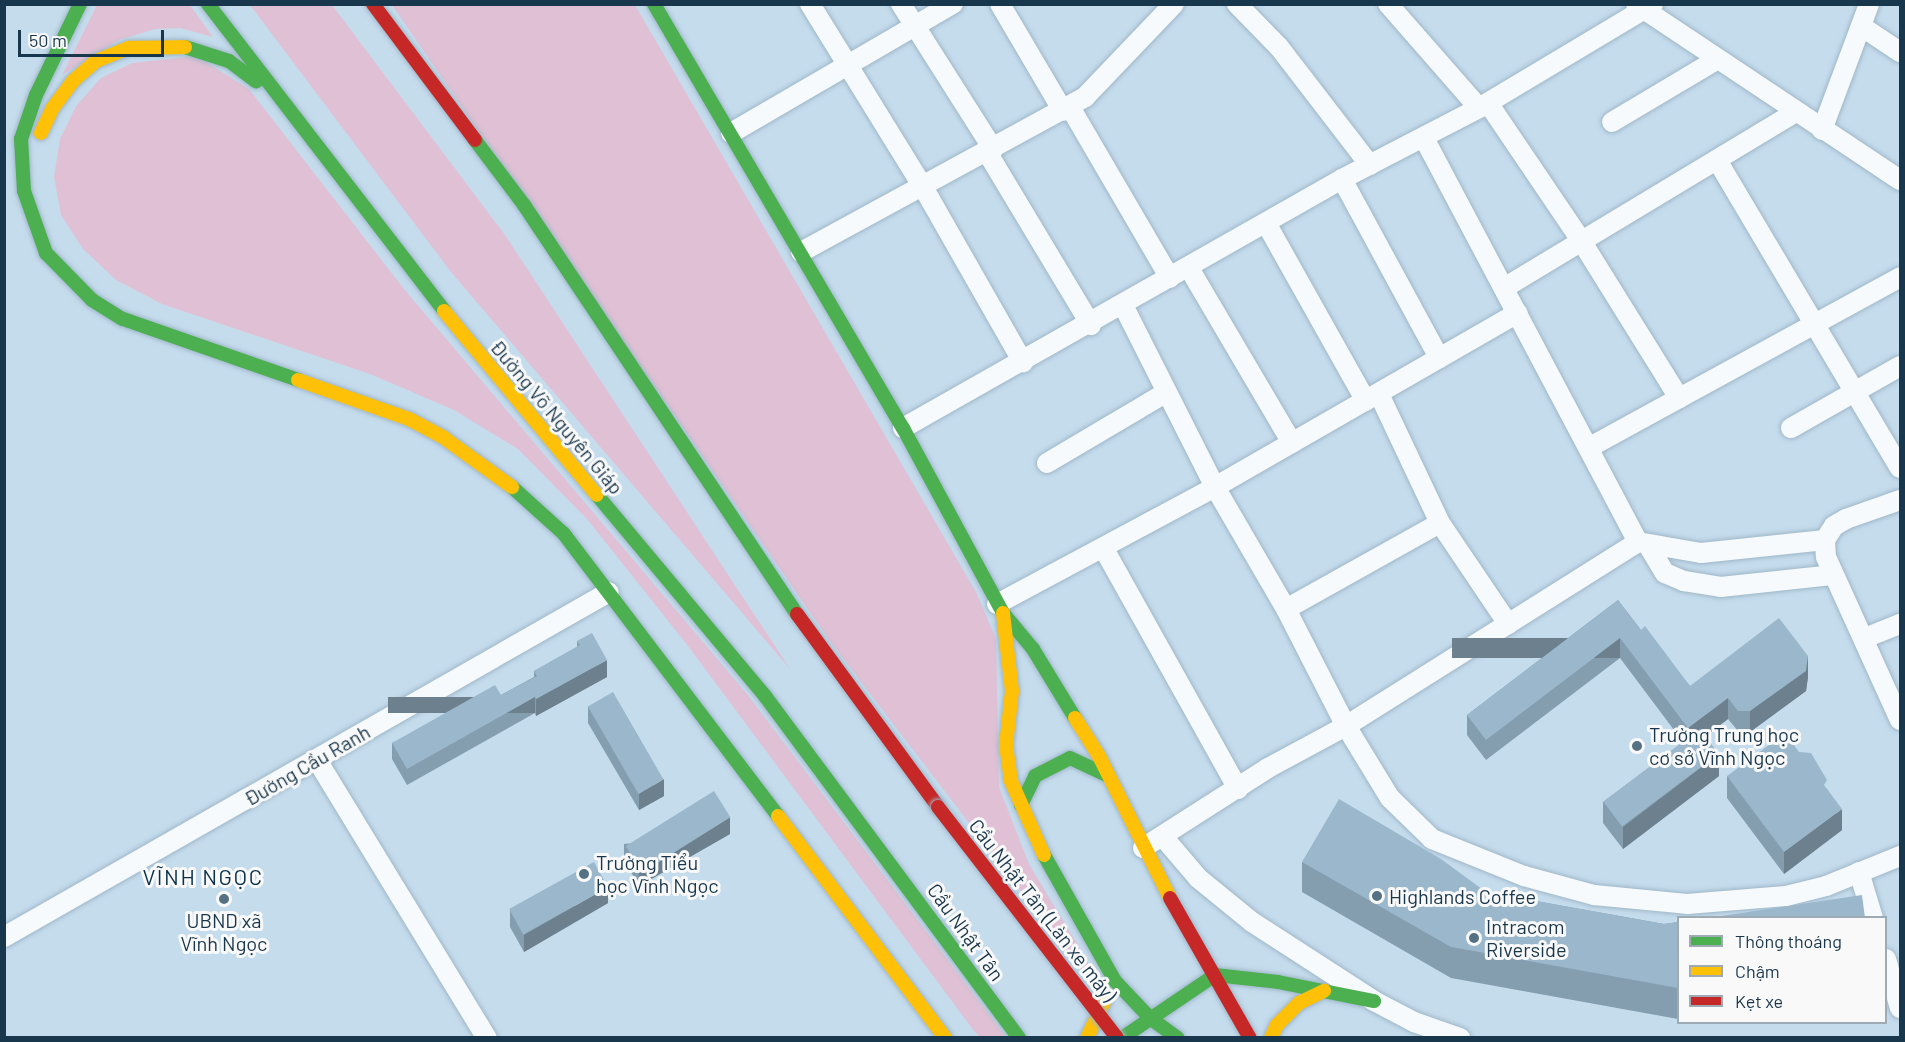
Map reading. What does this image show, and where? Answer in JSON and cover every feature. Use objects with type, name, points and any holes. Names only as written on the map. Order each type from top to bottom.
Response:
[{"type":"main road","points":[[80,4],[36,95],[21,139],[24,190],[46,253],[92,300],[142,327],[399,416],[444,438],[530,500],[564,534],[609,592],[945,1038]]},
{"type":"main road","name":"Đường Võ Nguyên Giáp","points":[[208,4],[421,284],[765,696],[881,850]]},
{"type":"main road","points":[[373,4],[524,205],[820,649],[938,807],[1105,1038]]},
{"type":"main road","points":[[654,4],[903,428],[1000,609],[1033,649],[1108,776],[1143,848],[1250,1038]]},
{"type":"main road","points":[[24,190],[40,135],[52,109],[73,81],[96,61],[149,44],[201,50],[229,61],[259,84],[346,187]]},
{"type":"main road","points":[[1000,609],[1012,692],[1006,745],[1011,781],[1038,845],[1115,981],[1150,1018],[1178,1038]]},
{"type":"main road","points":[[1021,805],[1035,776],[1052,764],[1070,758],[1108,776]]},
{"type":"main road","name":"Cầu Nhật Tân (Làn xe máy)","points":[[938,807],[1118,1038]]},
{"type":"main road","points":[[881,850],[1008,1038]]},
{"type":"main road","name":"Cầu Nhật Tân","points":[[881,850],[1019,1038]]},
{"type":"main road","points":[[1122,1038],[1215,975],[1374,1001]]},
{"type":"main road","points":[[1087,1038],[1115,981]]},
{"type":"main road","points":[[1271,1038],[1299,1004],[1324,991]]},
{"type":"street","points":[[810,4],[924,187],[1023,362]]},
{"type":"street","points":[[902,4],[1091,325]]},
{"type":"street","points":[[730,133],[953,4]]},
{"type":"street","points":[[1000,4],[1170,278]]},
{"type":"street","points":[[1237,4],[1279,47],[1370,165]]},
{"type":"street","points":[[1388,4],[1484,106],[1582,242],[1679,398]]},
{"type":"street","points":[[1822,130],[1869,4]]},
{"type":"street","points":[[903,428],[1091,325],[1342,179],[1484,106],[1645,7],[1716,60],[1794,113],[1900,180]]},
{"type":"street","points":[[801,252],[1085,98],[1164,8]]},
{"type":"street","points":[[1861,27],[1900,52]]},
{"type":"street","points":[[1612,122],[1716,60]]},
{"type":"street","points":[[1504,288],[1794,113]]},
{"type":"street","points":[[1424,138],[1643,543],[1665,573],[1684,581],[1721,587],[1833,575]]},
{"type":"street","points":[[1717,160],[1817,322],[1900,468]]},
{"type":"street","points":[[1342,179],[1439,358]]},
{"type":"street","points":[[1266,223],[1372,397],[1440,523],[1508,624]]},
{"type":"street","points":[[1189,268],[1292,443]]},
{"type":"street","points":[[1590,447],[1900,277]]},
{"type":"street","points":[[1124,306],[1215,487],[1286,609],[1346,726],[1390,798],[1432,839],[1524,876],[1593,895],[1687,904],[1786,896],[1900,856]]},
{"type":"street","points":[[1000,609],[1518,313]]},
{"type":"street","points":[[1791,428],[1900,366]]},
{"type":"street","points":[[1047,463],[1167,392]]},
{"type":"street","points":[[1900,500],[1846,519],[1834,526],[1826,540],[1826,557],[1833,575],[1865,638],[1900,720]]},
{"type":"street","points":[[1286,609],[1440,523]]},
{"type":"street","points":[[1143,848],[1164,838],[1238,789],[1346,726],[1508,624],[1643,543],[1701,553],[1826,540]]},
{"type":"street","points":[[1104,549],[1238,789]]},
{"type":"street","name":"Đường Cầu Ranh","points":[[4,937],[609,592]]},
{"type":"street","points":[[1865,638],[1900,624]]},
{"type":"street","points":[[317,760],[487,1038]]},
{"type":"street","points":[[1164,838],[1198,878],[1252,922],[1374,1001],[1414,1022],[1460,1038]]},
{"type":"street","points":[[1859,872],[1872,916]]},
{"type":"street","points":[[1887,962],[1900,1008]]},
{"type":"shaded area","points":[[97,5],[190,5],[213,37],[180,28],[155,29],[119,40],[62,75]]},
{"type":"shaded area","points":[[250,5],[332,5],[505,235],[790,669],[451,272]]},
{"type":"shaded area","points":[[392,5],[635,5],[976,592],[996,639],[999,787],[1029,864],[1088,962],[1088,971],[1083,972],[829,640]]},
{"type":"shaded area","points":[[196,56],[249,89],[404,289],[747,694],[1006,1037],[980,1037],[974,1031],[688,646],[587,519],[518,449],[454,410],[370,374],[162,304],[116,280],[83,249],[61,215],[54,177],[60,139],[76,106],[101,78],[132,63]]},
{"type":"building","points":[[1618,600],[1641,630],[1645,626],[1690,686],[1779,618],[1808,656],[1806,671],[1750,711],[1738,711],[1728,698],[1688,728],[1620,638],[1486,740],[1467,715]]},
{"type":"building","points":[[592,633],[607,660],[536,699],[535,697],[407,769],[392,743],[495,685],[501,695],[537,676],[534,671],[580,645],[577,641]]},
{"type":"building","points":[[613,692],[664,779],[638,794],[588,706]]},
{"type":"building","points":[[1700,729],[1719,754],[1622,827],[1603,802]]},
{"type":"building","points":[[1785,733],[1799,752],[1811,753],[1827,780],[1824,785],[1842,809],[1784,852],[1727,776]]},
{"type":"building","points":[[714,791],[730,817],[642,872],[626,846]]},
{"type":"building","points":[[1339,799],[1441,859],[1486,892],[1664,924],[1677,922],[1677,988],[1451,947],[1302,862]]},
{"type":"building","points":[[594,862],[608,887],[523,934],[509,909]]},
{"type":"building","points":[[1862,895],[1865,916],[1721,916]]},
{"type":"traffic: fast","points":[[80,4],[36,95],[21,139],[24,191],[46,253],[92,300],[123,319],[298,380]]},
{"type":"traffic: fast","points":[[208,4],[444,311]]},
{"type":"traffic: fast","points":[[654,4],[903,428],[1003,613],[1033,649],[1075,718]]},
{"type":"traffic: fast","points":[[185,47],[229,61],[256,81]]},
{"type":"traffic: fast","points":[[475,140],[524,205],[797,614]]},
{"type":"traffic: fast","points":[[512,487],[564,534],[778,816]]},
{"type":"traffic: fast","points":[[597,495],[765,696],[1019,1038]]},
{"type":"traffic: fast","points":[[1021,805],[1035,776],[1070,758],[1109,776]]},
{"type":"traffic: fast","points":[[1044,855],[1115,981],[1150,1018],[1178,1038]]},
{"type":"traffic: fast","points":[[1122,1038],[1215,975],[1278,982],[1374,1001]]},
{"type":"traffic: slow","points":[[41,133],[52,109],[73,81],[96,61],[129,48],[185,47]]},
{"type":"traffic: slow","points":[[444,311],[597,495]]},
{"type":"traffic: slow","points":[[298,380],[409,419],[444,438],[512,487]]},
{"type":"traffic: slow","points":[[1003,613],[1012,691],[1006,745],[1011,781],[1044,855]]},
{"type":"traffic: slow","points":[[1075,718],[1099,756],[1170,898]]},
{"type":"traffic: slow","points":[[778,816],[945,1038]]},
{"type":"traffic: slow","points":[[1271,1038],[1277,1025],[1299,1003],[1324,991]]},
{"type":"traffic: slow","points":[[1087,1038],[1106,998]]},
{"type":"traffic: jam","points":[[373,4],[475,140]]},
{"type":"traffic: jam","points":[[797,614],[938,807]]},
{"type":"traffic: jam","points":[[938,807],[1117,1038]]},
{"type":"traffic: jam","points":[[1170,898],[1250,1038]]},
{"type":"place","name":"Trường Trung học cơ sở Vĩnh Ngọc","points":[[1637,746]]},
{"type":"place","name":"Trường Tiểu học Vĩnh Ngọc","points":[[584,874]]},
{"type":"place","name":"Highlands Coffee","points":[[1377,896]]},
{"type":"place","name":"UBND xã Vĩnh Ngọc","points":[[224,899]]},
{"type":"place","name":"Intracom Riverside","points":[[1474,938]]},
{"type":"district","name":"VĨNH NGỌC","points":[[203,877]]}]
